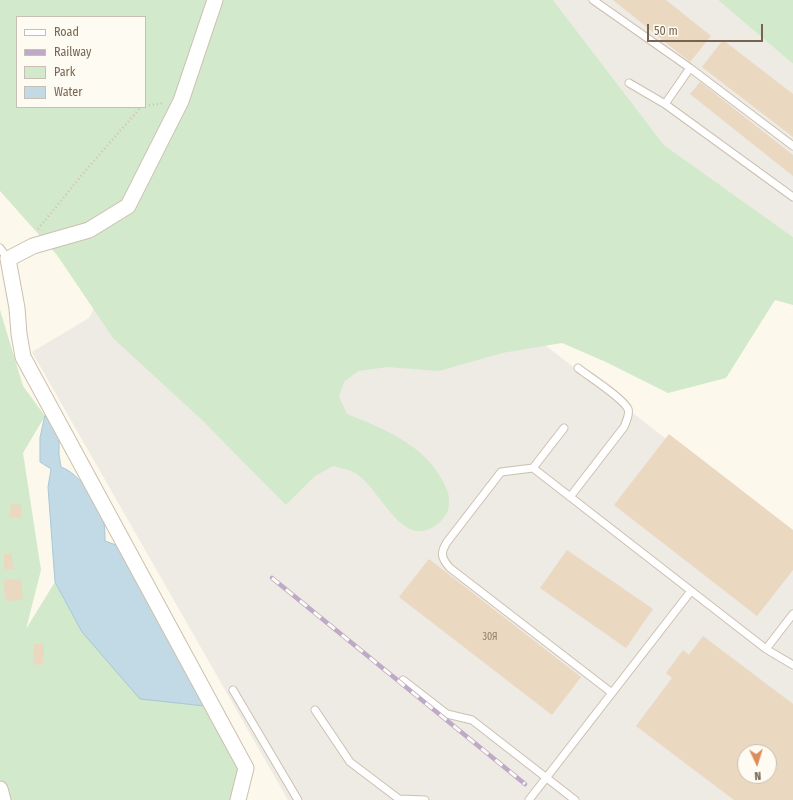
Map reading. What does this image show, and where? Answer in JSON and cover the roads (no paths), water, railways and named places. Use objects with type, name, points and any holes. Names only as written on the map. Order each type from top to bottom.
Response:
[{"type":"street","points":[[215,0],[181,101],[128,206],[89,230],[33,246],[2,257],[17,308],[23,357],[246,768],[238,800]]},
{"type":"street","points":[[0,789],[3,800]]},
{"type":"lane","points":[[593,0],[690,68],[793,146]]},
{"type":"lane","points":[[665,104],[690,68]]},
{"type":"lane","points":[[629,83],[665,104],[793,197]]},
{"type":"lane","points":[[570,497],[624,427],[628,417],[628,409],[621,401],[578,368]]},
{"type":"lane","points":[[564,428],[533,468],[502,472],[447,542],[442,551],[443,560],[450,568],[612,693]]},
{"type":"lane","points":[[533,468],[766,649],[793,665]]},
{"type":"lane","points":[[529,800],[692,591]]},
{"type":"lane","points":[[766,649],[793,614]]},
{"type":"lane","points":[[403,680],[447,714],[472,720],[575,800]]},
{"type":"lane","points":[[233,690],[298,800]]},
{"type":"lane","points":[[315,710],[350,762],[399,799],[424,800]]},
{"type":"water","points":[[45,416],[59,432],[59,455],[61,467],[75,475],[87,488],[97,504],[105,527],[105,541],[119,546],[205,706],[140,699],[82,632],[55,582],[48,487],[51,469],[40,462],[40,438]]},
{"type":"railway","points":[[272,578],[525,784]]}]
